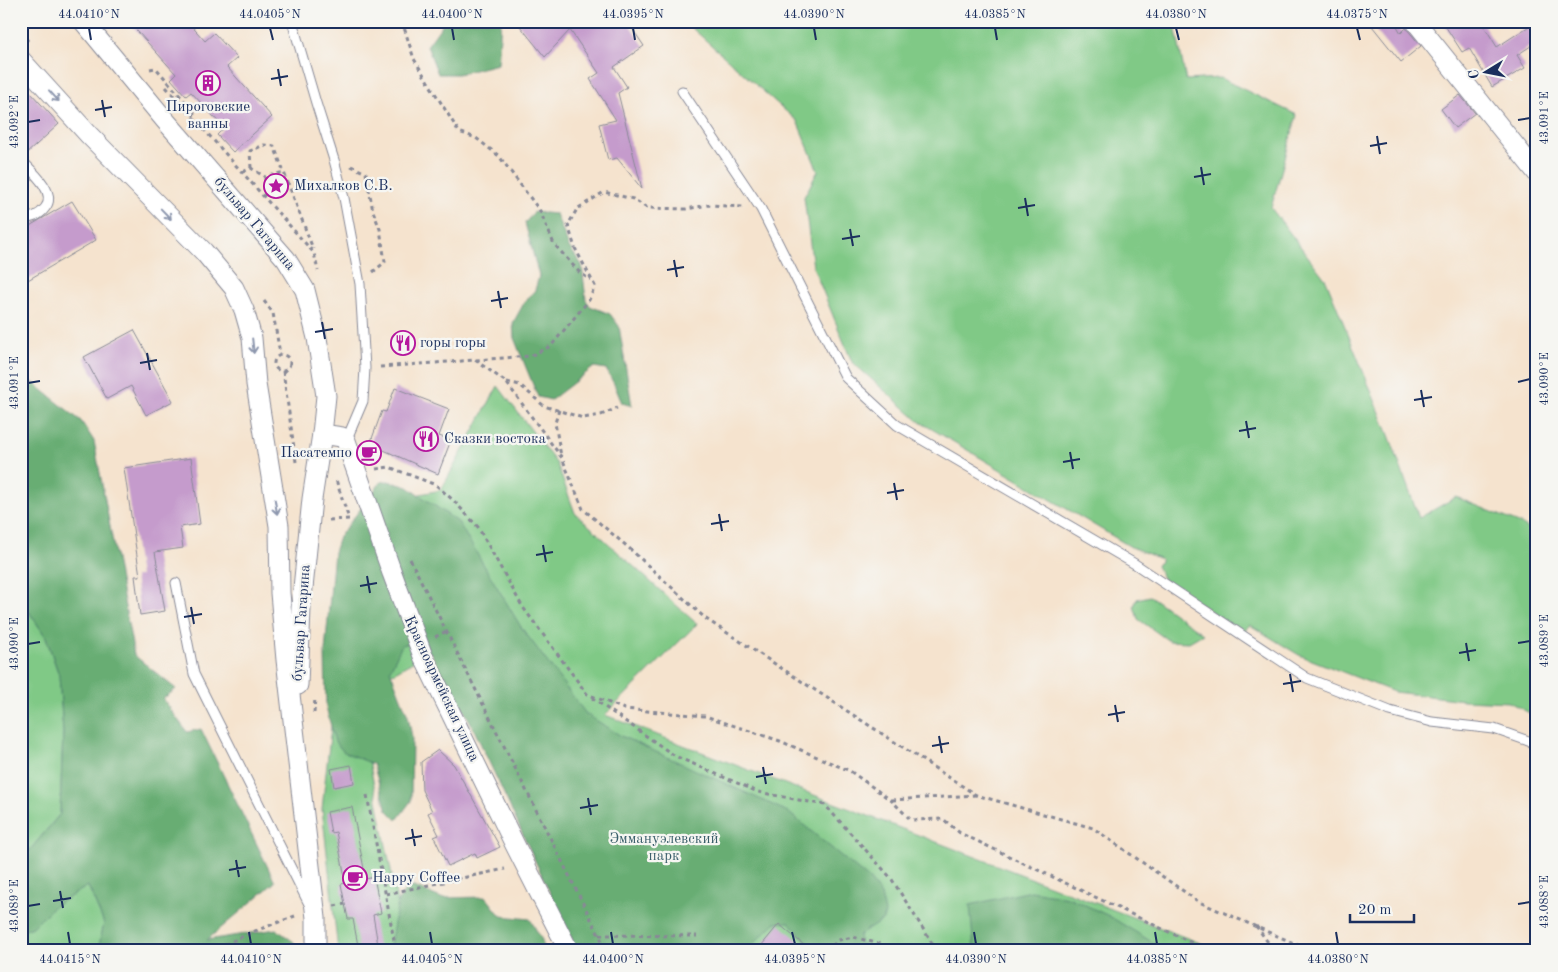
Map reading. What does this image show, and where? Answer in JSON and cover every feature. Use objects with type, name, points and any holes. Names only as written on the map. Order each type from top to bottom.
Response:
[{"type":"street","name":"бульвар Гагарина","points":[[83,21],[164,119],[286,259],[305,290],[317,338],[326,396],[312,499],[301,608],[296,738]]},
{"type":"street","points":[[1415,21],[1537,172]]},
{"type":"street","name":"бульвар Гагарина","points":[[21,60],[90,135],[204,252],[234,288],[244,310],[252,338],[258,393],[279,526],[280,593],[314,914],[316,951]]},
{"type":"street","points":[[322,434],[342,437],[346,441]]},
{"type":"street","name":"Красноармейская улица","points":[[346,441],[392,574],[423,656],[569,951]]},
{"type":"lane","points":[[292,21],[344,198],[360,284],[365,368],[363,401],[346,441]]},
{"type":"lane","points":[[682,91],[761,209],[846,378],[897,425],[1135,564],[1307,678],[1390,711],[1432,722],[1494,729],[1537,744]]},
{"type":"lane","points":[[21,160],[39,179],[50,195],[49,204],[41,214],[21,219]]},
{"type":"lane","points":[[176,583],[194,674],[314,914]]},
{"type":"path","points":[[402,21],[414,59],[459,132],[476,138],[498,156],[540,212],[554,244],[580,273],[592,281]]},
{"type":"path","points":[[150,69],[156,68],[194,112],[193,117]]},
{"type":"path","points":[[251,168],[250,151],[264,145],[274,146],[314,253]]},
{"type":"path","points":[[334,160],[366,173],[373,211],[380,229],[385,262],[360,284]]},
{"type":"path","points":[[244,172],[251,168]]},
{"type":"path","points":[[251,168],[265,177],[284,172]]},
{"type":"path","points":[[265,177],[265,197]]},
{"type":"path","points":[[365,368],[530,356],[551,346],[589,300],[595,286],[575,248],[568,225],[577,209],[604,192],[633,199],[647,208],[686,210],[708,205],[761,209]]},
{"type":"path","points":[[280,354],[288,356],[290,360],[288,368],[282,371],[277,370],[273,363],[276,356],[280,354]]},
{"type":"path","points":[[475,360],[506,382],[562,458]]},
{"type":"path","points":[[282,371],[295,450]]},
{"type":"path","points":[[506,382],[520,385],[544,406],[583,418],[601,415],[616,408]]},
{"type":"path","points":[[559,410],[555,423],[562,458],[582,509],[629,548],[706,619],[976,795],[1093,828],[1199,902],[1312,951]]},
{"type":"path","points":[[389,467],[436,485],[478,527],[522,606],[587,694],[675,756],[758,792],[825,805],[891,878],[937,951]]},
{"type":"path","points":[[321,520],[349,519],[335,477]]},
{"type":"path","points":[[407,553],[608,951]]},
{"type":"path","points":[[314,722],[315,694]]},
{"type":"path","points":[[587,694],[624,709],[705,716],[780,740],[850,771],[892,800],[911,820],[943,819],[960,833],[1209,951]]},
{"type":"path","points":[[367,795],[396,951]]},
{"type":"path","points":[[892,800],[976,795]]},
{"type":"path","points":[[386,894],[525,865]]},
{"type":"path","points":[[210,951],[255,931],[314,914]]},
{"type":"path","points":[[1255,926],[1270,945],[1282,951]]},
{"type":"path","points":[[599,935],[698,936]]},
{"type":"path","points":[[826,951],[839,940],[853,937],[906,951]]},
{"type":"path","points":[[21,947],[30,951]]},
{"type":"green space","points":[[445,21],[501,21],[498,64],[458,74],[438,74],[427,46]]},
{"type":"green space","points":[[684,21],[1174,21],[1186,80],[1220,78],[1297,115],[1271,208],[1326,280],[1389,435],[1419,518],[1456,497],[1521,524],[1537,535],[1537,717],[1509,702],[1464,700],[1394,692],[1299,655],[1250,625],[1244,631],[1231,625],[1164,580],[1157,566],[1161,559],[1131,547],[920,422],[852,362],[813,267],[804,197],[818,171],[797,121]]},
{"type":"green space","points":[[534,212],[556,214],[569,247],[582,265],[586,300],[590,306],[610,314],[619,326],[632,406],[622,403],[606,369],[594,367],[551,400],[538,397],[514,338],[513,323],[524,303],[535,290],[539,276],[525,223]]},
{"type":"green space","points":[[21,373],[81,421],[94,441],[134,655],[176,689],[163,699],[187,732],[201,729],[275,882],[207,940],[276,929],[294,942],[295,951],[98,951],[104,923],[88,886],[54,906],[33,927],[21,931],[21,853],[30,850],[60,814],[63,732],[59,675],[46,637],[21,600]]},
{"type":"green space","name":"Эммануэлевский парк","points":[[498,386],[557,464],[575,513],[697,624],[605,715],[1221,951],[600,951],[444,644],[395,672],[354,685],[407,951],[338,951],[322,809],[342,628],[363,505],[441,490]]},
{"type":"green space","name":"Эммануэлевский парк","points":[[388,481],[408,487],[458,522],[521,627],[586,714],[621,736],[788,812],[870,880],[881,895],[885,913],[883,920],[859,935],[860,942],[871,951],[804,951],[806,941],[789,922],[775,923],[746,951],[573,951],[572,940],[470,721],[423,640],[402,645],[390,670],[408,716],[412,737],[411,801],[397,820],[387,810],[373,764],[344,752],[335,742],[326,707],[325,651],[334,552],[339,537],[381,482]]},
{"type":"green space","points":[[1150,596],[1203,634],[1189,642],[1169,641],[1138,619],[1134,606],[1137,599]]},
{"type":"green space","points":[[21,600],[46,637],[59,675],[63,732],[60,814],[30,850],[21,853]]},
{"type":"green space","points":[[88,886],[104,923],[98,951],[21,951],[21,931],[33,927],[54,906]]},
{"type":"green space","points":[[414,887],[441,898],[486,897],[501,916],[530,919],[542,940],[544,951],[389,951],[398,901],[407,888]]},
{"type":"green space","points":[[1031,891],[1068,897],[1109,916],[1167,951],[974,951],[970,905]]},
{"type":"building","name":"Пироговские ванны","points":[[128,21],[187,21],[205,41],[214,33],[237,58],[227,67],[272,117],[233,152],[217,135],[224,128],[191,92],[186,96],[171,79],[176,74]]},
{"type":"building","points":[[516,21],[627,21],[644,46],[614,67],[627,87],[618,93],[642,189],[617,158],[608,160],[599,124],[616,120],[590,79],[599,73],[570,30],[545,57]]},
{"type":"building","points":[[1368,21],[1394,21],[1401,33],[1406,28],[1421,46],[1401,62]]},
{"type":"building","points":[[1442,21],[1481,21],[1497,47],[1537,21],[1537,42],[1517,55],[1525,68],[1492,87],[1469,48],[1462,52]]},
{"type":"building","points":[[21,82],[59,124],[25,155],[21,154]]},
{"type":"building","points":[[1460,95],[1475,113],[1455,128],[1441,109]]},
{"type":"building","points":[[72,201],[96,240],[21,284],[21,231]]},
{"type":"building","points":[[134,330],[173,401],[146,415],[131,386],[107,399],[84,357]]},
{"type":"building","points":[[395,388],[449,409],[439,436],[451,440],[438,474],[370,444],[382,411],[386,412]]},
{"type":"building","points":[[191,458],[200,524],[180,527],[183,548],[155,552],[165,611],[140,615],[135,576],[140,576],[124,468]]},
{"type":"building","points":[[438,750],[454,765],[500,847],[477,858],[475,853],[448,866],[434,837],[439,835],[428,813],[432,811],[422,790],[421,762]]},
{"type":"building","points":[[351,765],[354,783],[334,787],[331,769]]},
{"type":"building","name":"Happy Coffee","points":[[352,807],[366,879],[374,877],[381,913],[373,915],[379,951],[359,951],[353,919],[348,919],[341,884],[346,883],[336,832],[331,833],[327,812]]},
{"type":"building","points":[[779,924],[811,951],[757,951]]},
{"type":"place","name":"Пироговские ванны","points":[[208,83]]},
{"type":"place","name":"Михалков С.В.","points":[[276,186]]},
{"type":"place","name":"горы горы","points":[[403,343]]},
{"type":"place","name":"Сказки востока","points":[[426,439]]},
{"type":"place","name":"Пасатемпо","points":[[369,453]]},
{"type":"place","name":"Happy Coffee","points":[[355,878]]}]
